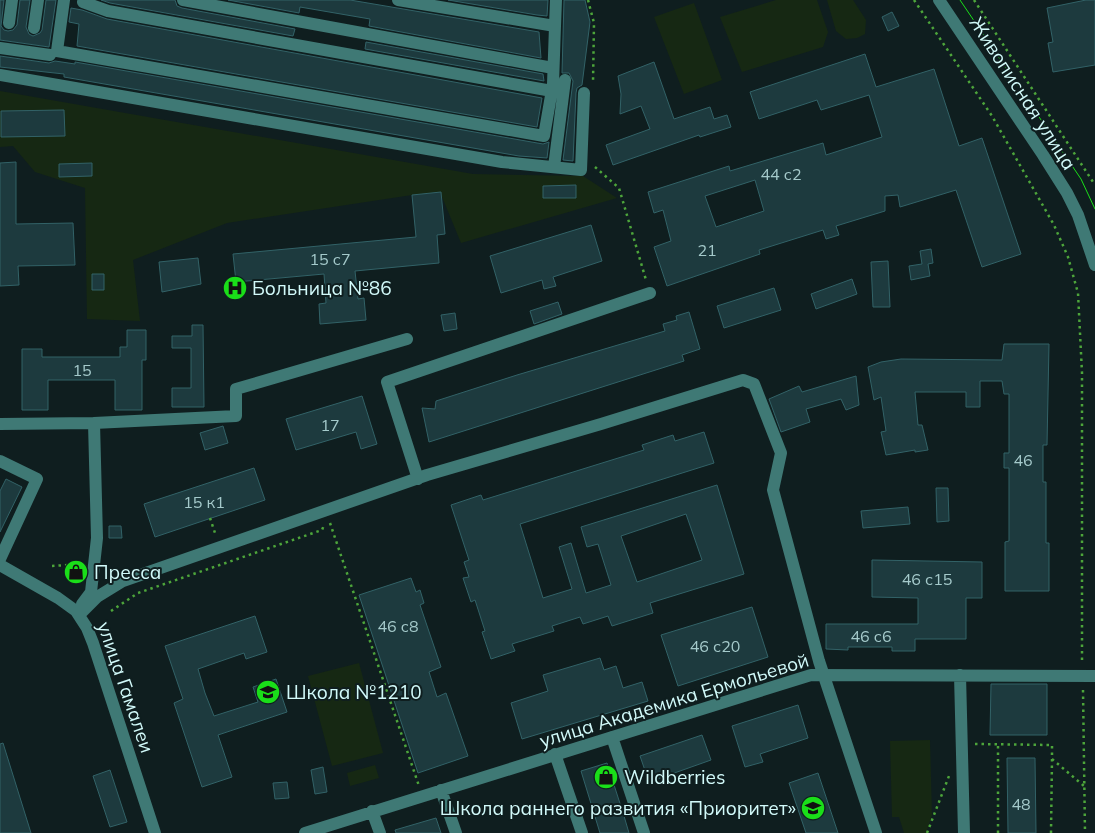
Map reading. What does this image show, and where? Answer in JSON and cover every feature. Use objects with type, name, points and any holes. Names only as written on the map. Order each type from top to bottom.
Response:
[{"type":"street","points":[[9,23],[12,0]]},
{"type":"street","points":[[34,28],[38,0]]},
{"type":"street","points":[[552,91],[108,11],[83,1],[66,0],[57,51],[544,136],[552,91],[556,0]]},
{"type":"street","points":[[183,0],[553,68]]},
{"type":"street","points":[[398,0],[555,26]]},
{"type":"street","name":"Живописная улица","points":[[939,0],[1043,155],[1066,193],[1078,215],[1095,265]]},
{"type":"street","points":[[0,48],[50,55]]},
{"type":"street","points":[[0,75],[502,162],[581,170],[589,91]]},
{"type":"street","points":[[554,167],[565,80]]},
{"type":"street","points":[[418,478],[386,382],[650,293]]},
{"type":"street","points":[[0,424],[94,423],[236,416],[236,388],[407,339]]},
{"type":"street","points":[[78,613],[97,597],[123,581],[418,478],[743,380],[754,384],[781,453],[773,490],[824,675],[876,833]]},
{"type":"street","points":[[78,613],[91,592],[96,546],[94,423]]},
{"type":"street","points":[[0,462],[37,479],[0,559]]},
{"type":"street","name":"улица Гамалеи","points":[[0,565],[58,598],[78,613],[93,643],[155,833]]},
{"type":"street","name":"улица Академика Ермольевой","points":[[305,833],[811,675],[1089,676]]},
{"type":"street","points":[[960,675],[964,833]]},
{"type":"street","points":[[612,736],[644,833]]},
{"type":"street","points":[[555,754],[582,833]]},
{"type":"street","points":[[441,790],[456,833]]},
{"type":"street","points":[[372,811],[380,833]]},
{"type":"path","points":[[588,0],[594,23],[589,91]]},
{"type":"path","points":[[914,0],[992,116],[1054,224],[1068,257],[1078,293],[1082,373],[1089,676],[1084,786],[1085,833]]},
{"type":"path","points":[[974,0],[1095,184]]},
{"type":"path","points":[[592,165],[619,188],[650,293]]},
{"type":"path","points":[[111,611],[138,592],[322,530],[328,517],[422,796]]},
{"type":"path","points":[[210,518],[217,540]]},
{"type":"path","points":[[983,744],[1052,745],[1051,833]]},
{"type":"path","points":[[998,744],[998,833]]},
{"type":"path","points":[[1052,759],[1084,786]]},
{"type":"path","points":[[927,833],[951,771]]},
{"type":"green space","points":[[776,0],[817,0],[828,32],[823,47],[742,72],[720,17]]},
{"type":"green space","points":[[827,0],[853,0],[866,20],[865,34],[857,38],[846,39],[836,31]]},
{"type":"green space","points":[[694,3],[722,80],[684,94],[654,17]]},
{"type":"green space","points":[[0,91],[473,174],[583,176],[617,198],[461,243],[440,192],[227,223],[133,260],[140,321],[87,319],[85,188],[35,172],[13,146],[0,147]]},
{"type":"green space","points":[[359,663],[383,753],[332,766],[308,676]]},
{"type":"green space","points":[[930,740],[932,815],[926,833],[904,833],[899,817],[892,817],[890,741]]},
{"type":"green space","points":[[375,765],[379,778],[350,786],[347,773]]},
{"type":"building","points":[[0,0],[4,0],[1,26],[4,30],[8,31],[13,30],[17,25],[20,0],[30,0],[26,27],[29,34],[33,36],[42,30],[46,0],[56,0],[49,47],[0,40]]},
{"type":"building","points":[[101,0],[175,0],[177,6],[182,8],[295,29],[293,36]]},
{"type":"building","points":[[228,0],[350,0],[539,32],[541,58],[369,26],[370,19],[300,7],[299,13]]},
{"type":"building","points":[[448,0],[548,0],[547,16],[537,15]]},
{"type":"building","points":[[564,0],[585,0],[590,22],[582,85],[577,88],[576,93],[573,161],[563,160],[573,81],[569,73],[562,73]]},
{"type":"building","points":[[1095,0],[1095,65],[1053,72],[1048,43],[1053,42],[1047,8]]},
{"type":"building","points":[[71,8],[107,19],[542,98],[537,127],[77,46],[79,24],[69,22]]},
{"type":"building","points":[[892,12],[899,26],[888,31],[882,17]]},
{"type":"building","points":[[366,42],[543,74],[544,81],[365,49]]},
{"type":"building","points":[[865,54],[876,87],[934,69],[959,146],[982,138],[1021,254],[982,267],[956,190],[900,207],[898,195],[885,196],[885,211],[836,226],[839,235],[826,239],[823,230],[759,250],[760,254],[667,286],[654,247],[671,241],[663,210],[654,213],[648,192],[729,166],[730,171],[823,143],[826,155],[882,137],[869,95],[821,110],[817,100],[759,119],[750,92]],"holes":[[[755,180],[764,211],[716,227],[705,196]]]},
{"type":"building","points":[[0,56],[49,63],[55,61],[75,64],[75,62],[543,144],[549,142],[547,158],[519,156],[64,77],[64,74],[0,67]]},
{"type":"building","points":[[654,62],[674,119],[710,107],[714,119],[727,115],[731,127],[700,137],[699,135],[613,165],[606,145],[650,129],[641,106],[620,114],[621,94],[618,76]]},
{"type":"building","points":[[64,110],[65,136],[1,137],[1,111]]},
{"type":"building","points":[[16,162],[16,224],[73,223],[75,265],[18,266],[19,285],[0,286],[0,163]]},
{"type":"building","points":[[92,163],[92,176],[59,177],[59,164]]},
{"type":"building","points":[[576,185],[576,198],[543,198],[543,186]]},
{"type":"building","points":[[441,192],[445,234],[437,235],[439,263],[355,271],[358,299],[364,298],[366,320],[320,324],[319,304],[326,303],[324,274],[236,282],[233,254],[416,237],[412,195]]},
{"type":"building","points":[[591,225],[602,261],[553,277],[556,286],[544,289],[542,280],[501,293],[490,256]]},
{"type":"building","points":[[931,249],[933,263],[928,264],[930,276],[911,280],[909,266],[922,264],[920,251]]},
{"type":"building","points":[[198,258],[201,284],[162,292],[159,262]]},
{"type":"building","points":[[888,261],[890,307],[873,307],[871,262]]},
{"type":"building","points":[[92,274],[104,274],[104,290],[92,290]]},
{"type":"building","points":[[852,279],[857,294],[816,309],[811,294]]},
{"type":"building","points":[[774,288],[781,310],[724,328],[717,306]]},
{"type":"building","points":[[558,302],[562,314],[534,324],[530,311]]},
{"type":"building","points":[[689,312],[700,349],[682,355],[684,361],[429,442],[422,408],[435,409],[436,401],[665,331],[663,324],[677,320],[676,316]]},
{"type":"building","points":[[455,313],[457,329],[444,331],[441,315]]},
{"type":"building","points":[[192,325],[203,325],[204,407],[172,407],[172,388],[191,388],[191,348],[172,348],[172,336],[192,336]]},
{"type":"building","points":[[127,330],[146,330],[146,360],[142,360],[142,410],[115,410],[115,380],[48,380],[48,410],[22,410],[22,349],[42,349],[42,357],[120,357],[120,347],[127,347]]},
{"type":"building","points":[[1004,344],[1049,344],[1047,445],[1043,445],[1043,482],[1046,482],[1046,543],[1049,543],[1049,591],[1005,591],[1005,542],[1009,541],[1009,468],[1004,468],[1004,453],[1009,453],[1009,394],[1004,394],[1002,381],[980,381],[980,407],[966,407],[966,392],[915,392],[918,425],[922,425],[928,450],[915,452],[915,450],[886,455],[881,432],[886,431],[881,397],[874,400],[868,367],[881,362],[901,359],[1002,360]]},
{"type":"building","points":[[856,376],[859,405],[846,410],[841,399],[806,409],[810,422],[781,432],[769,399],[799,386],[802,392]]},
{"type":"building","points":[[362,396],[377,444],[361,449],[356,432],[296,450],[286,419]]},
{"type":"building","points":[[223,426],[228,443],[205,450],[200,433]]},
{"type":"building","points":[[704,432],[714,463],[520,524],[543,598],[572,589],[559,547],[571,543],[586,593],[611,585],[598,544],[587,547],[581,527],[717,485],[744,574],[650,603],[653,613],[612,626],[608,616],[583,624],[580,617],[552,626],[554,631],[512,644],[515,651],[491,659],[482,632],[485,631],[475,600],[471,602],[463,578],[469,577],[464,562],[469,560],[451,505],[481,495],[483,500],[644,450],[642,445],[673,435],[675,441]],"holes":[[[686,514],[702,560],[637,582],[621,536]]]},
{"type":"building","points":[[254,468],[265,500],[155,537],[144,504]]},
{"type":"building","points":[[6,479],[22,487],[0,532],[0,491]]},
{"type":"building","points":[[936,488],[948,488],[949,521],[937,522]]},
{"type":"building","points":[[908,507],[910,524],[863,528],[861,511]]},
{"type":"building","points":[[109,526],[121,526],[122,538],[109,538]]},
{"type":"building","points":[[872,560],[982,562],[982,598],[966,598],[966,639],[915,639],[915,651],[892,651],[892,647],[848,647],[848,650],[826,649],[826,624],[918,624],[918,598],[872,597]]},
{"type":"building","points":[[411,578],[416,592],[420,590],[424,603],[420,605],[441,667],[429,672],[437,697],[446,693],[468,756],[418,773],[359,595]]},
{"type":"building","points":[[752,607],[768,657],[678,686],[661,635]]},
{"type":"building","points":[[255,616],[267,652],[246,659],[244,653],[198,669],[205,693],[214,716],[258,702],[253,687],[276,679],[287,712],[218,735],[232,777],[202,787],[174,703],[183,699],[165,646]]},
{"type":"building","points":[[600,658],[604,670],[616,666],[623,688],[642,682],[648,701],[522,739],[511,703],[548,691],[543,675]]},
{"type":"building","points":[[991,684],[1047,684],[1047,735],[990,735]]},
{"type":"building","points":[[798,705],[808,738],[760,754],[763,762],[745,767],[732,726]]},
{"type":"building","points":[[702,735],[711,760],[649,782],[640,756]]},
{"type":"building","points":[[3,743],[31,833],[0,833],[0,744]]},
{"type":"building","points":[[1007,758],[1035,758],[1036,833],[1008,833]]},
{"type":"building","points":[[607,763],[629,833],[600,833],[581,771]]},
{"type":"building","points":[[323,767],[327,792],[315,794],[311,770]]},
{"type":"building","points":[[110,770],[127,822],[110,827],[93,776]]},
{"type":"building","name":"Школа раннего развития «Приоритет»","points":[[818,773],[838,833],[806,833],[789,783]]},
{"type":"building","points":[[287,782],[289,798],[275,799],[273,783]]},
{"type":"building","points":[[436,818],[441,833],[396,833],[395,830]]},
{"type":"tram line","points":[[960,0],[1081,179],[1095,209]]},
{"type":"place","name":"Больница №86","points":[[235,288]]},
{"type":"place","name":"Пресса","points":[[76,572]]},
{"type":"place","name":"Школа №1210","points":[[268,692]]},
{"type":"place","name":"Wildberries","points":[[606,777]]},
{"type":"place","name":"Школа раннего развития «Приоритет»","points":[[813,808]]}]
